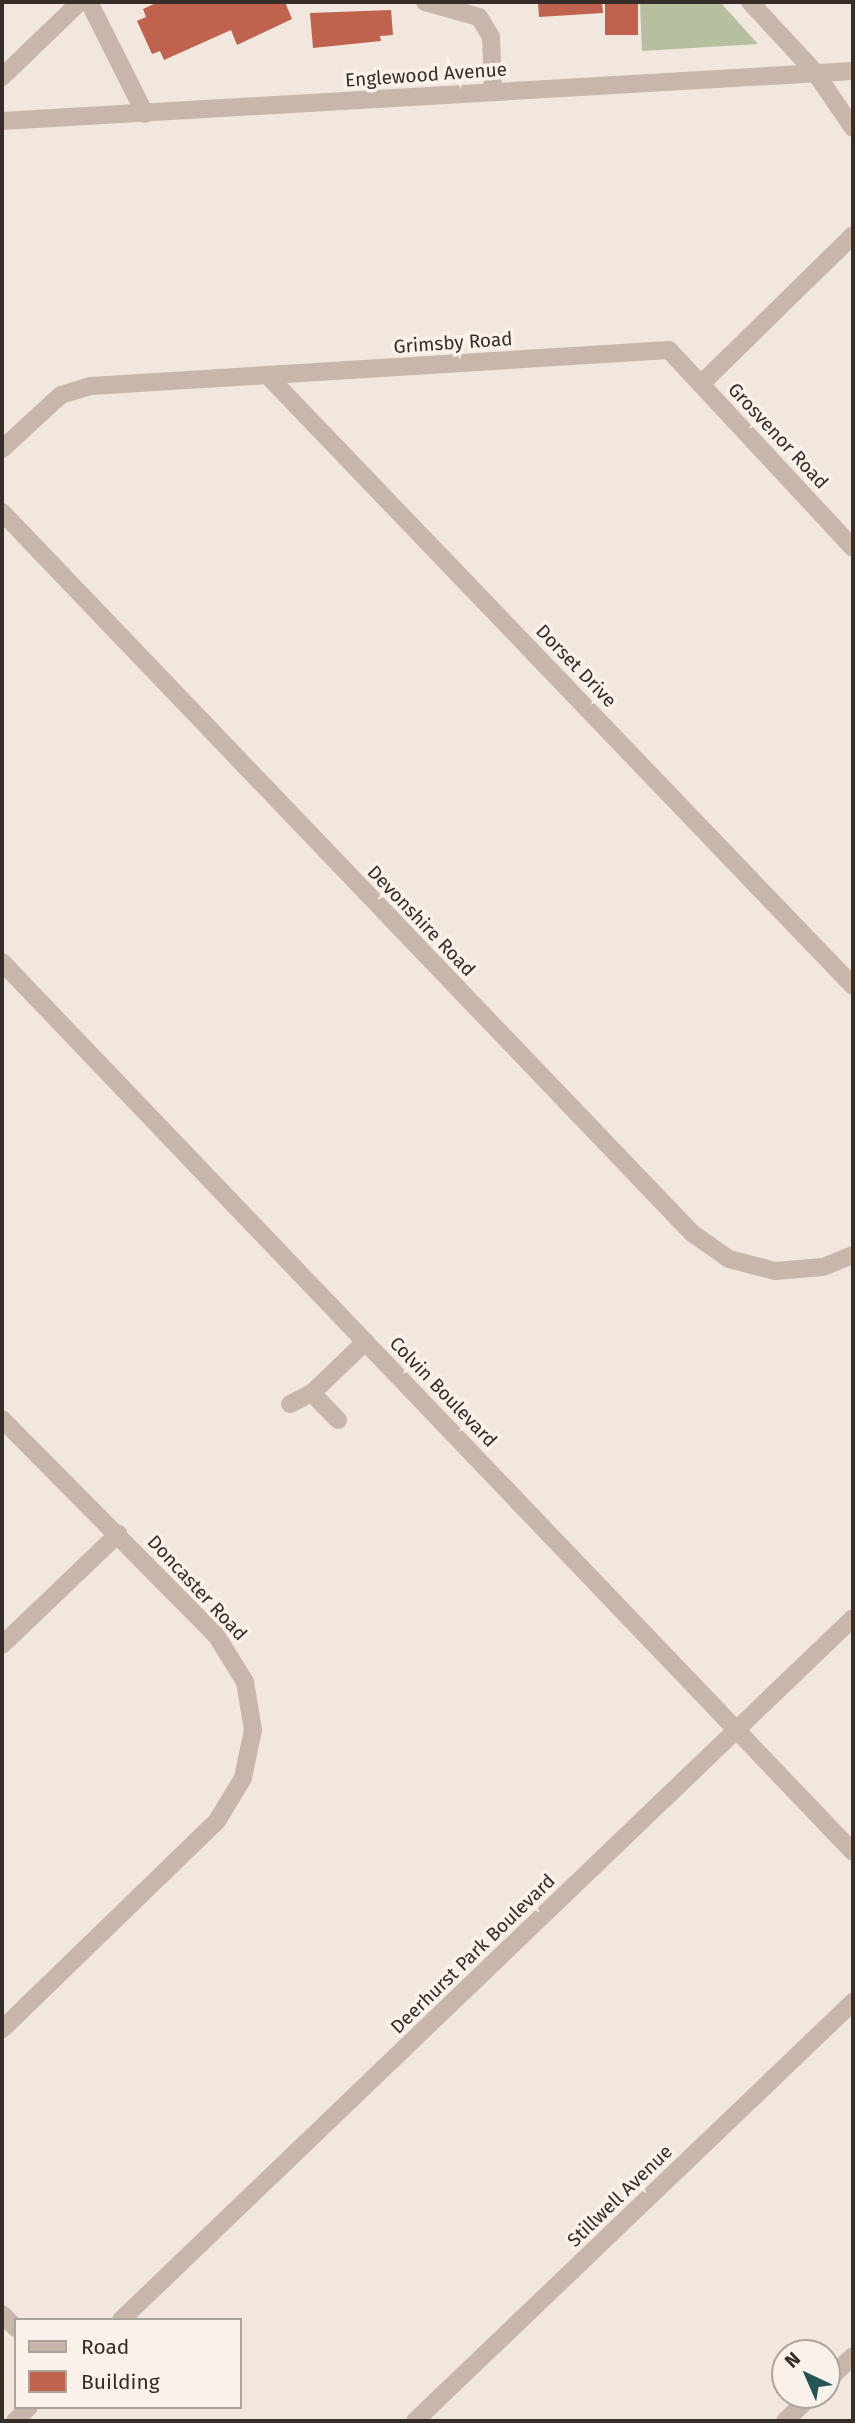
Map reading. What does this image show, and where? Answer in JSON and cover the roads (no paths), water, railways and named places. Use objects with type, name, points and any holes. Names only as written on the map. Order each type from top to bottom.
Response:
[{"type":"street","points":[[2,78],[80,2]]},
{"type":"street","points":[[89,2],[145,114]]},
{"type":"street","points":[[425,2],[479,17],[491,37],[493,92]]},
{"type":"street","points":[[750,2],[814,71],[853,128]]},
{"type":"street","name":"Englewood Avenue","points":[[2,121],[814,71],[853,71]]},
{"type":"street","points":[[701,384],[853,235]]},
{"type":"street","name":"Grimsby Road","points":[[2,449],[52,401],[73,390],[669,350],[701,384]]},
{"type":"street","name":"Dorset Drive","points":[[268,376],[853,986]]},
{"type":"street","name":"Grosvenor Road","points":[[701,384],[853,548]]},
{"type":"street","name":"Devonshire Road","points":[[2,512],[692,1233],[729,1259],[775,1271],[823,1267],[853,1255]]},
{"type":"street","name":"Colvin Boulevard","points":[[2,962],[853,1852]]},
{"type":"street","points":[[290,1404],[312,1393],[365,1342]]},
{"type":"street","points":[[312,1393],[338,1420]]},
{"type":"street","name":"Doncaster Road","points":[[2,1419],[118,1534],[233,1657],[251,1704],[250,1754],[237,1790],[217,1821],[2,2029]]},
{"type":"street","points":[[2,1645],[118,1534]]},
{"type":"street","name":"Deerhurst Park Boulevard","points":[[123,2318],[853,1618]]},
{"type":"street","name":"Stillwell Avenue","points":[[415,2421],[853,2002]]},
{"type":"street","points":[[15,2421],[28,2409]]}]
